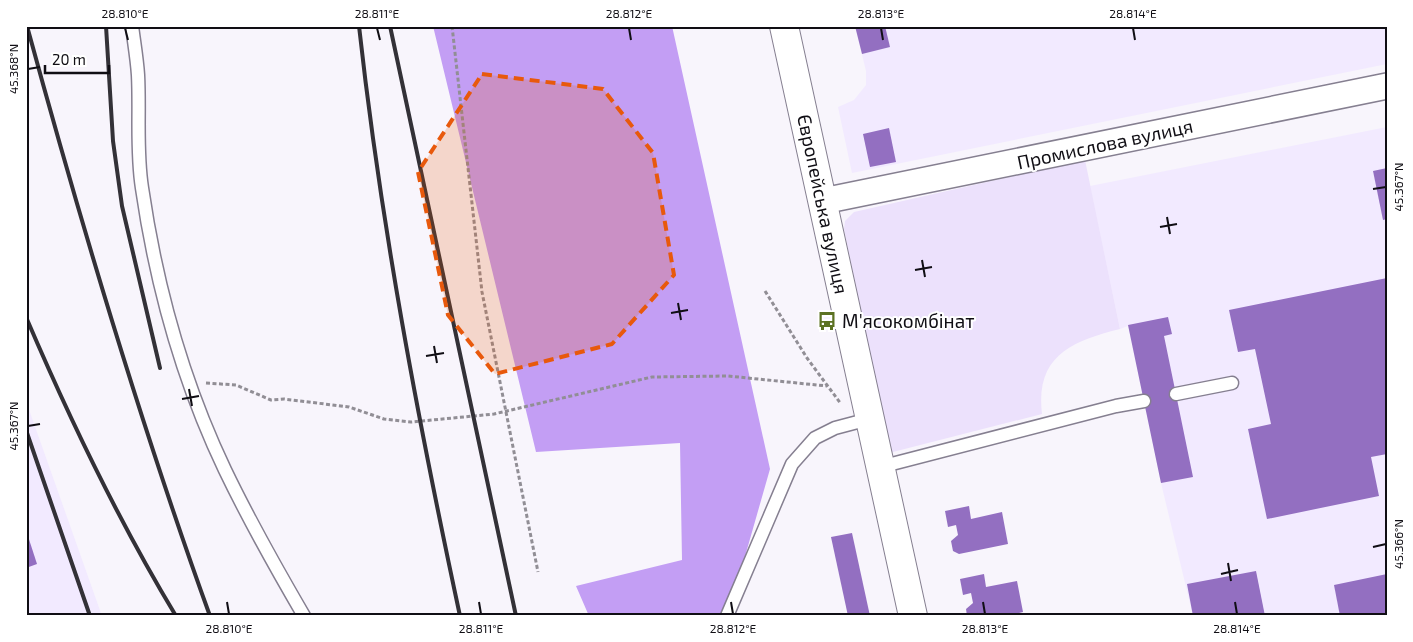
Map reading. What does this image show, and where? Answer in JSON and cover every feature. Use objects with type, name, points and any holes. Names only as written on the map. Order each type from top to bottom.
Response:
[{"type":"main road","name":"Європейська вулиця","points":[[784,26],[823,201],[863,421],[880,467],[913,616]]},
{"type":"street","name":"Промислова вулиця","points":[[823,201],[1387,86]]},
{"type":"lane","points":[[132,26],[138,76],[138,148],[142,188],[157,268],[190,384],[224,468],[254,528],[304,616]]},
{"type":"lane","points":[[1176,394],[1232,382]]},
{"type":"lane","points":[[880,467],[1116,406],[1144,401]]},
{"type":"lane","points":[[727,616],[792,464],[815,438],[835,428],[863,421]]},
{"type":"path","points":[[452,26],[482,292],[538,572]]},
{"type":"path","points":[[765,291],[780,318],[826,386],[863,421]]},
{"type":"path","points":[[202,383],[236,385],[263,398],[349,407],[384,419],[411,422],[505,412],[652,377],[728,376],[826,386]]},
{"type":"highlighted area","points":[[482,74],[603,89],[653,153],[674,275],[612,344],[495,374],[448,315],[418,172]]},
{"type":"shaded area","points":[[433,26],[672,26],[770,469],[728,616],[589,616],[576,586],[682,560],[680,443],[536,452]]},
{"type":"shaded area","points":[[855,26],[1387,26],[1387,64],[852,173],[838,107],[854,100],[866,85],[866,71]]},
{"type":"shaded area","points":[[1387,127],[1387,616],[1193,616],[1161,483],[1128,326],[1120,329],[1090,186]]},
{"type":"shaded area","points":[[1085,160],[1120,329],[1087,339],[1060,354],[1044,378],[1041,394],[1042,414],[889,453],[844,229],[845,221],[854,212]]},
{"type":"shaded area","points":[[26,401],[102,616],[26,616]]},
{"type":"building","points":[[855,26],[885,26],[890,47],[862,54]]},
{"type":"building","points":[[889,128],[896,162],[870,167],[863,134]]},
{"type":"building","points":[[1387,168],[1387,219],[1383,220],[1373,171]]},
{"type":"building","points":[[1387,278],[1387,454],[1371,457],[1379,496],[1267,519],[1248,429],[1271,424],[1255,349],[1238,352],[1229,310]]},
{"type":"building","points":[[1168,317],[1172,334],[1164,336],[1193,477],[1161,483],[1128,325]]},
{"type":"building","points":[[969,506],[971,519],[1002,512],[1008,544],[959,554],[953,551],[951,541],[958,535],[956,525],[948,527],[945,511]]},
{"type":"building","points":[[26,530],[37,564],[26,568]]},
{"type":"building","points":[[852,533],[870,616],[848,616],[831,537]]},
{"type":"building","points":[[1256,571],[1265,616],[1193,616],[1187,584]]},
{"type":"building","points":[[984,574],[986,587],[1017,581],[1023,612],[1006,616],[967,616],[966,609],[973,603],[971,593],[963,595],[960,579]]},
{"type":"building","points":[[1387,574],[1387,616],[1340,616],[1334,585]]},
{"type":"railway","points":[[27,26],[112,323],[159,470],[210,616]]},
{"type":"railway","points":[[106,26],[113,141],[122,206],[160,368]]},
{"type":"railway","points":[[359,26],[378,175],[402,322],[415,396],[460,616]]},
{"type":"railway","points":[[390,26],[516,616]]},
{"type":"railway","points":[[26,317],[96,469],[134,543],[176,616]]},
{"type":"railway","points":[[26,430],[90,616]]},
{"type":"place","name":"М'ясокомбінат","points":[[827,321]]}]
